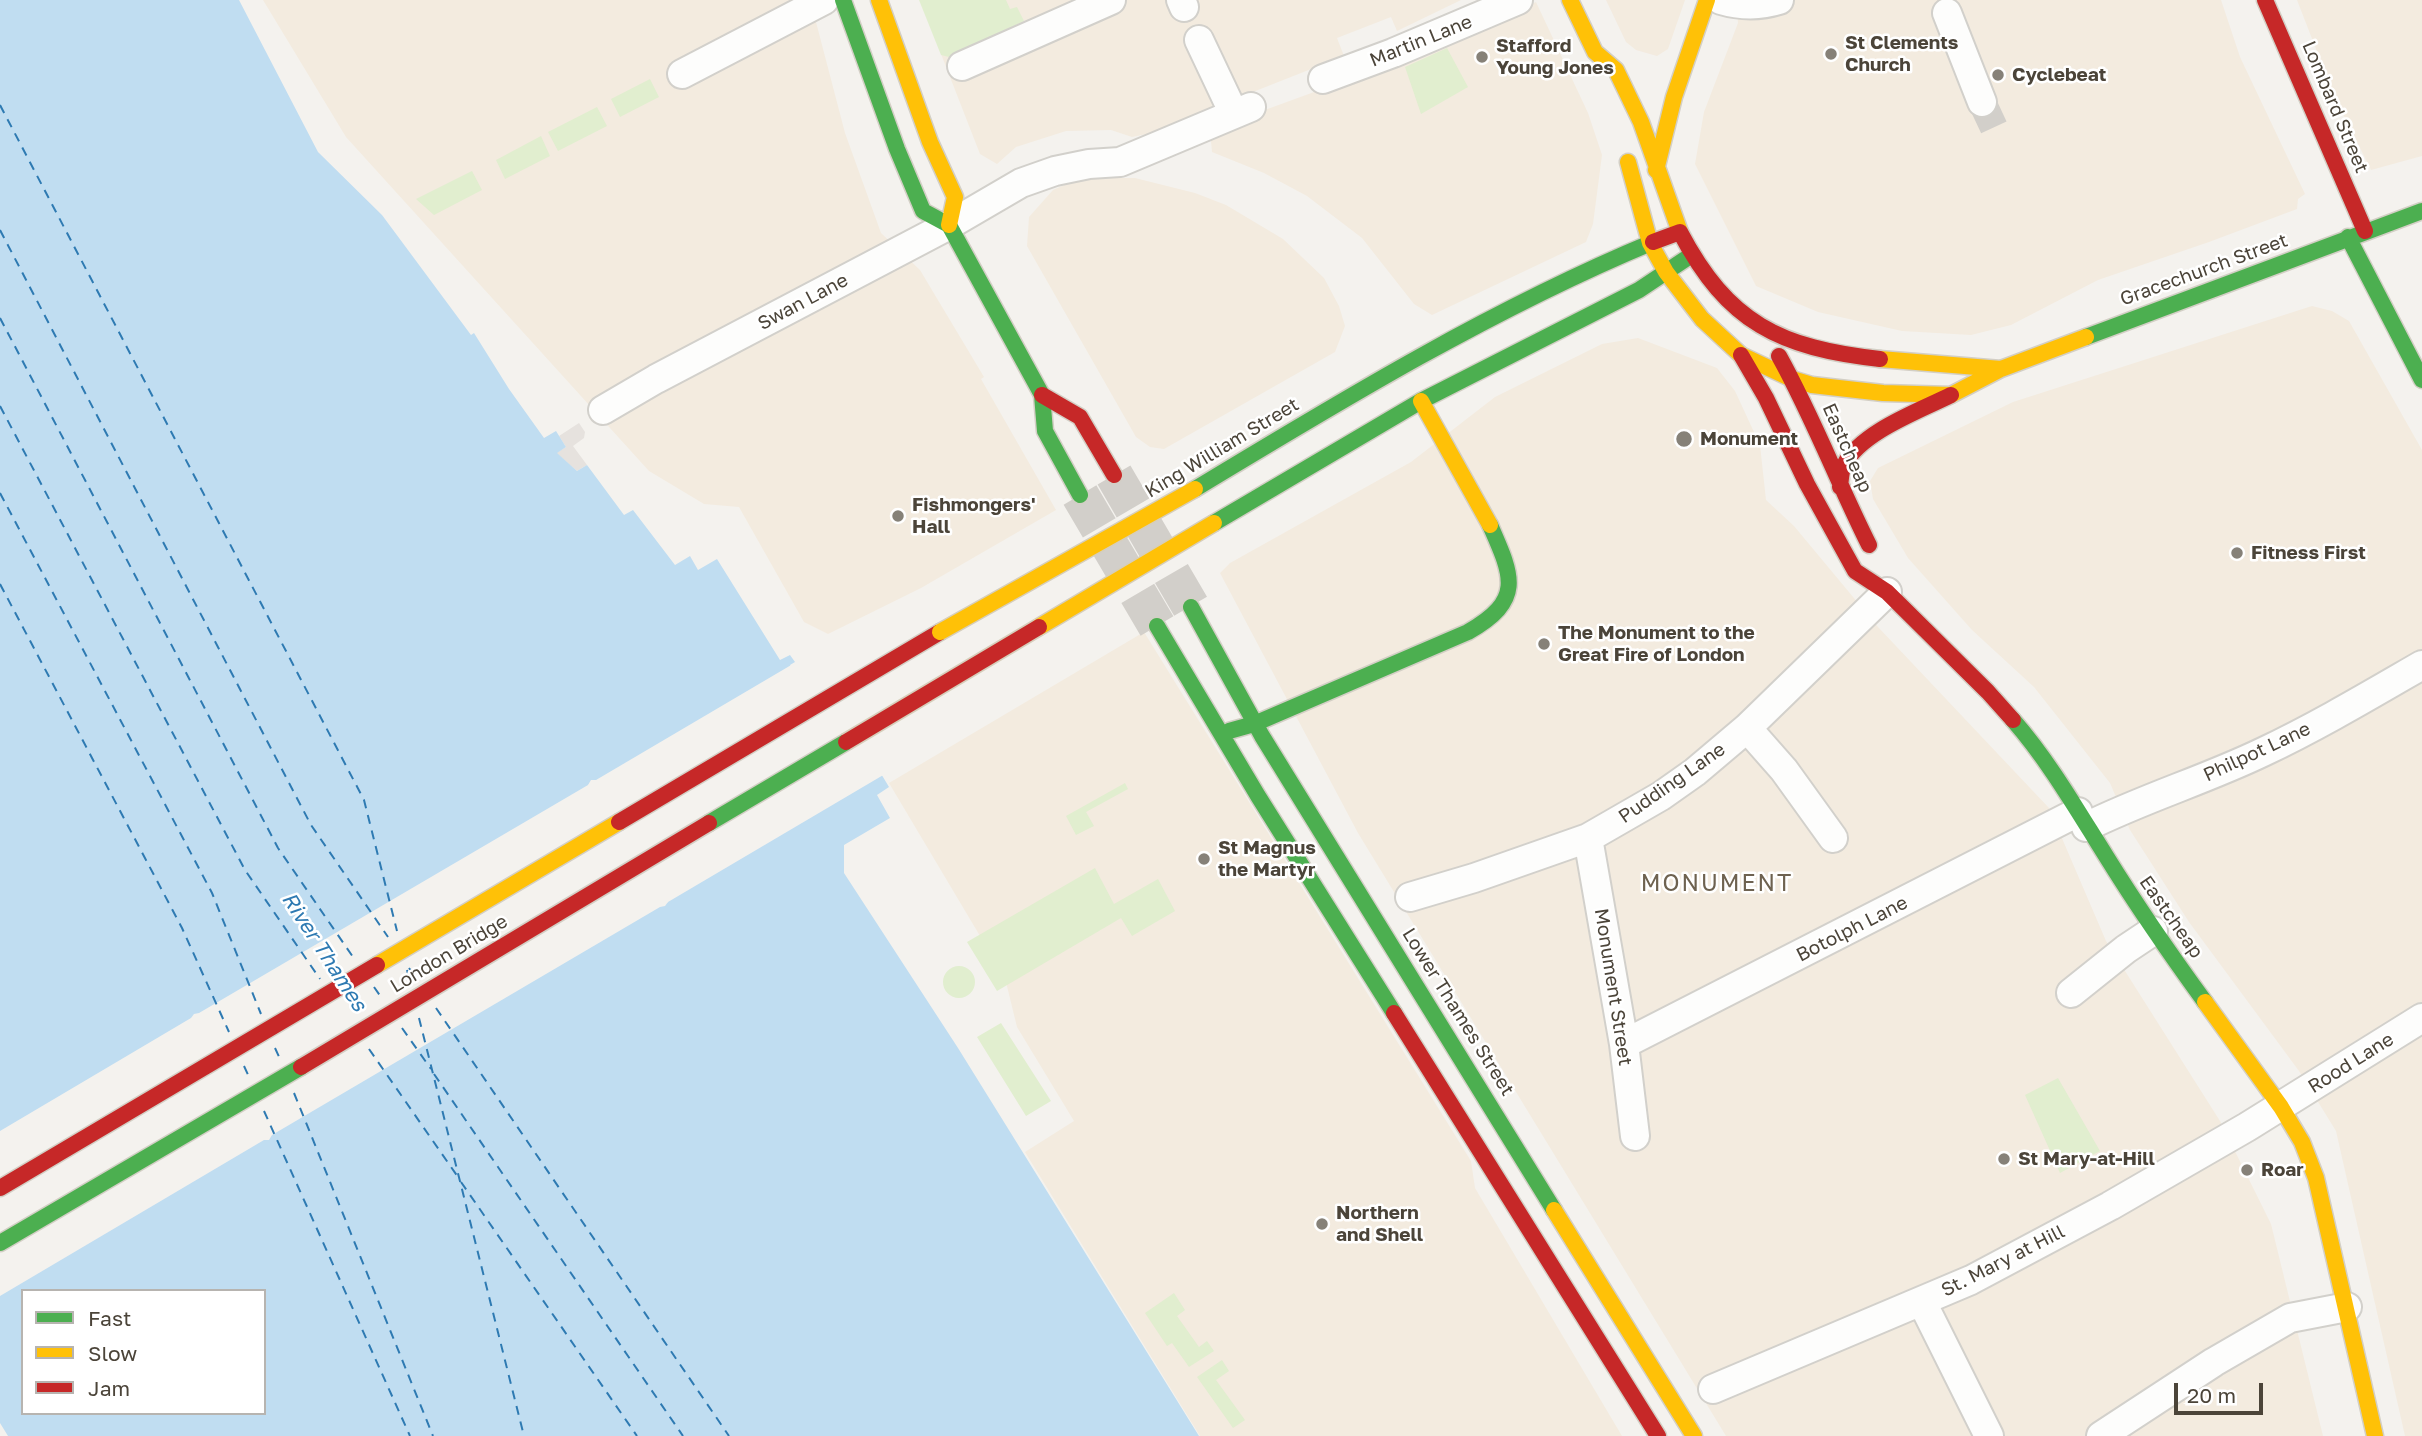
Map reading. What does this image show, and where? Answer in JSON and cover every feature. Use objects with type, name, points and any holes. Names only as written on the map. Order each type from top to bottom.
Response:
[{"type":"main road","points":[[843,0],[897,149],[923,211],[949,225],[1042,395],[1045,431],[1080,495]]},
{"type":"main road","points":[[879,0],[930,142],[955,197],[949,225]]},
{"type":"main road","points":[[1220,733],[1254,724],[1468,632],[1497,612],[1510,588],[1510,573],[1504,555],[1421,401],[1627,296],[1692,255],[1680,232],[1641,122],[1616,70],[1595,52],[1570,0]]},
{"type":"main road","points":[[1640,199],[1657,168],[1674,97],[1707,0]]},
{"type":"main road","name":"Lombard Street","points":[[2265,0],[2365,231]]},
{"type":"main road","points":[[1593,72],[1595,52]]},
{"type":"main road","points":[[1623,149],[1640,199],[1650,243],[1666,272]]},
{"type":"main road","name":"Gracechurch Street","points":[[1840,486],[1843,466],[1875,436],[2001,369],[2422,211]]},
{"type":"main road","name":"King William Street","points":[[822,704],[940,632],[1195,489],[1369,386],[1606,261],[1680,232]]},
{"type":"main road","points":[[2347,237],[2422,380]]},
{"type":"main road","name":"Gracechurch Street","points":[[1692,255],[1719,292],[1759,326],[1782,338],[1859,355],[2001,369]]},
{"type":"main road","name":"Gracechurch Street","points":[[1666,272],[1702,319],[1741,355],[1792,379],[1812,385],[1883,393],[1951,395]]},
{"type":"main road","name":"Eastcheap","points":[[1759,326],[1792,379],[1881,573],[2029,738],[2153,931],[2281,1107],[2302,1142],[2316,1178],[2375,1436]]},
{"type":"main road","name":"Eastcheap","points":[[1741,355],[1855,571],[1881,573]]},
{"type":"main road","points":[[1042,395],[1080,417],[1114,475]]},
{"type":"main road","name":"London Bridge","points":[[0,1242],[119,1175],[1421,401]]},
{"type":"main road","name":"Lower Thames Street","points":[[1191,607],[1215,657],[1254,724],[1695,1436]]},
{"type":"main road","points":[[1157,626],[1220,733],[1658,1436]]},
{"type":"main road","name":"London Bridge","points":[[0,1188],[822,704]]},
{"type":"street","points":[[682,74],[824,0]]},
{"type":"street","points":[[962,66],[1111,0]]},
{"type":"street","name":"Martin Lane","points":[[1323,79],[1393,53],[1518,0]]},
{"type":"street","points":[[1721,0],[1742,5],[1779,0]]},
{"type":"street","points":[[1947,13],[1982,102]]},
{"type":"street","name":"Swan Lane","points":[[603,410],[660,386],[1005,191],[1041,175],[1089,164],[1120,162],[1242,111],[1199,40]]},
{"type":"street","name":"Pudding Lane","points":[[1410,897],[1474,878],[1588,838],[1620,822],[1672,788],[1748,728],[1881,573]]},
{"type":"street","name":"Philpot Lane","points":[[2082,820],[2161,796],[2261,753],[2422,665]]},
{"type":"street","points":[[1748,728],[1784,770],[1833,838]]},
{"type":"street","name":"Botolph Lane","points":[[1624,1044],[2082,820]]},
{"type":"street","name":"Monument Street","points":[[1588,838],[1624,1044],[1635,1136]]},
{"type":"street","points":[[2071,993],[2153,931]]},
{"type":"street","name":"Rood Lane","points":[[2281,1107],[2422,1018]]},
{"type":"street","name":"St. Mary at Hill","points":[[1713,1389],[1971,1280],[2110,1206],[2281,1107]]},
{"type":"street","points":[[1922,1302],[1989,1436]]},
{"type":"street","points":[[2101,1436],[2214,1362],[2290,1318],[2347,1307]]},
{"type":"shaded area","points":[[263,0],[807,0],[816,22],[845,133],[881,233],[920,270],[984,377],[981,379],[1056,510],[921,588],[828,634],[804,622],[739,507],[704,504],[649,471],[346,137]]},
{"type":"shaded area","points":[[920,0],[1461,0],[1397,31],[1391,17],[1337,38],[1344,56],[1215,107],[1161,141],[1152,133],[1132,137],[1111,130],[1066,131],[1016,147],[997,164],[980,154]]},
{"type":"shaded area","points":[[1606,0],[1685,0],[1668,49],[1657,56],[1636,50],[1626,42]]},
{"type":"shaded area","points":[[1736,0],[2221,0],[2240,57],[2305,194],[2298,199],[2297,209],[2098,280],[2011,325],[1971,335],[1902,331],[1818,312],[1756,286],[1695,164],[1704,112],[1738,23]]},
{"type":"shaded area","points":[[2297,0],[2422,0],[2422,156],[2371,170],[2335,98]]},
{"type":"shaded area","points":[[1536,2],[1588,113],[1602,155],[1593,224],[1586,242],[1432,315],[1414,304],[1362,238],[1307,196],[1264,173],[1212,152],[1210,130],[1443,45]]},
{"type":"shaded area","points":[[1080,178],[1135,178],[1195,193],[1226,205],[1283,239],[1324,278],[1339,306],[1345,326],[1335,352],[1164,449],[1150,447],[1136,437],[1027,246],[1029,217],[1053,190]]},
{"type":"shaded area","points":[[2312,306],[2332,311],[2349,321],[2422,450],[2422,1436],[2405,1436],[2336,1131],[2299,1071],[2189,922],[2130,830],[2110,783],[2034,687],[1972,630],[1908,558],[1873,499],[1870,481],[1878,468],[2013,402]]},
{"type":"shaded area","points":[[1638,338],[1717,368],[1735,391],[1760,445],[1766,500],[1794,526],[1878,627],[2049,808],[2106,941],[2220,1121],[2271,1224],[2323,1436],[1726,1436],[1358,833],[1220,573],[1230,563],[1411,462],[1495,397],[1602,344]]},
{"type":"shaded area","points":[[579,423],[585,432],[584,438],[573,446],[587,465],[577,471],[556,453],[566,447],[559,436]]},
{"type":"shaded area","points":[[1144,632],[1471,1161],[1475,1188],[1622,1436],[1200,1436],[1025,1152],[1074,1121],[1017,1027],[1005,978],[889,783]]},
{"type":"green space","points":[[919,0],[1006,0],[1010,9],[1017,7],[1024,21],[949,57],[941,55]]},
{"type":"green space","points":[[1447,48],[1468,87],[1421,114],[1405,67]]},
{"type":"green space","points":[[650,79],[659,97],[620,117],[611,99]]},
{"type":"green space","points":[[597,107],[607,126],[558,151],[548,132]]},
{"type":"green space","points":[[541,136],[550,156],[505,179],[496,160]]},
{"type":"green space","points":[[472,171],[482,190],[434,215],[416,199]]},
{"type":"green space","points":[[1125,783],[1128,789],[1086,812],[1094,826],[1076,835],[1066,816]]},
{"type":"green space","points":[[1095,868],[1114,904],[1158,879],[1175,911],[1132,936],[1121,918],[997,991],[967,942]]},
{"type":"green space","points":[[959,966],[970,971],[975,982],[970,993],[959,998],[948,993],[943,982],[948,971]]},
{"type":"green space","points":[[1001,1023],[1051,1101],[1026,1116],[977,1037]]},
{"type":"green space","points":[[2058,1078],[2100,1151],[2060,1173],[2025,1095]]},
{"type":"green space","points":[[1174,1293],[1185,1310],[1177,1316],[1199,1347],[1207,1341],[1214,1351],[1189,1367],[1172,1343],[1167,1346],[1145,1313]]},
{"type":"green space","points":[[1222,1360],[1229,1371],[1216,1380],[1245,1420],[1233,1428],[1197,1377]]},
{"type":"water","name":"River Thames","points":[[0,0],[239,0],[318,152],[382,215],[471,335],[474,333],[544,438],[556,431],[566,447],[557,453],[577,471],[587,465],[624,515],[633,510],[675,565],[690,556],[698,570],[717,559],[780,660],[790,655],[795,662],[790,665],[857,778],[877,767],[889,787],[877,795],[890,818],[844,845],[844,873],[958,1048],[1199,1436],[8,1436],[0,1423]],"holes":[[[596,780],[668,902],[660,906],[588,785]],[[199,1014],[271,1135],[264,1140],[192,1018]]]},
{"type":"pier","points":[[798,661],[795,667],[858,774],[877,763],[885,774],[665,906],[272,1135],[269,1140],[264,1140],[0,1296],[0,1131],[194,1014],[588,785],[591,780],[596,780]]},
{"type":"ferry route","points":[[0,105],[364,800],[397,931]]},
{"type":"ferry route","points":[[0,230],[311,825],[388,937]]},
{"type":"ferry route","points":[[0,318],[278,848],[353,957]]},
{"type":"ferry route","points":[[0,406],[245,870],[320,979]]},
{"type":"ferry route","points":[[0,493],[212,893],[261,1014]]},
{"type":"ferry route","points":[[0,584],[182,928],[229,1032]]},
{"type":"ferry route","points":[[409,968],[416,978]]},
{"type":"ferry route","points":[[407,970],[410,982]]},
{"type":"ferry route","points":[[374,987],[381,997]]},
{"type":"ferry route","points":[[436,1008],[729,1436]]},
{"type":"ferry route","points":[[419,1018],[524,1436]]},
{"type":"ferry route","points":[[402,1028],[431,1069]]},
{"type":"ferry route","points":[[275,1048],[280,1059]]},
{"type":"ferry route","points":[[369,1049],[458,1177]]},
{"type":"ferry route","points":[[244,1066],[249,1077]]},
{"type":"ferry route","points":[[434,1074],[683,1436]]},
{"type":"ferry route","points":[[294,1093],[433,1436]]},
{"type":"ferry route","points":[[264,1111],[410,1436]]},
{"type":"ferry route","points":[[461,1182],[637,1436]]},
{"type":"tunnel","points":[[1982,102],[1996,132]]},
{"type":"tunnel","points":[[1114,475],[1191,607]]},
{"type":"tunnel","points":[[1080,495],[1157,626]]},
{"type":"traffic: fast","points":[[843,0],[897,149],[923,211],[949,225],[1042,395],[1045,431],[1080,495]]},
{"type":"traffic: fast","points":[[2086,337],[2422,211]]},
{"type":"traffic: fast","points":[[2348,237],[2422,380]]},
{"type":"traffic: fast","points":[[1195,489],[1363,389],[1477,326],[1653,242]]},
{"type":"traffic: fast","points":[[1214,523],[1421,401],[1639,290],[1687,258]]},
{"type":"traffic: fast","points":[[1229,731],[1254,724],[1468,632],[1486,620],[1506,598],[1509,586],[1504,559],[1490,525]]},
{"type":"traffic: fast","points":[[1191,607],[1262,736],[1554,1210]]},
{"type":"traffic: fast","points":[[1157,626],[1258,796],[1394,1013]]},
{"type":"traffic: fast","points":[[2013,720],[2051,769],[2142,912],[2205,1002]]},
{"type":"traffic: fast","points":[[709,823],[846,742]]},
{"type":"traffic: fast","points":[[0,1243],[301,1067]]},
{"type":"traffic: slow","points":[[879,0],[930,142],[955,197],[949,225]]},
{"type":"traffic: slow","points":[[1570,0],[1595,52],[1616,70],[1641,122],[1680,232]]},
{"type":"traffic: slow","points":[[1656,170],[1674,97],[1707,0]]},
{"type":"traffic: slow","points":[[1628,162],[1650,243],[1666,272]]},
{"type":"traffic: slow","points":[[1666,272],[1702,319],[1741,355],[1792,379],[1812,385],[1883,393],[1951,395],[2001,369],[2086,337]]},
{"type":"traffic: slow","points":[[1880,359],[2001,369]]},
{"type":"traffic: slow","points":[[1421,401],[1490,525]]},
{"type":"traffic: slow","points":[[940,632],[1195,489]]},
{"type":"traffic: slow","points":[[1039,627],[1214,523]]},
{"type":"traffic: slow","points":[[377,965],[619,822]]},
{"type":"traffic: slow","points":[[2205,1002],[2281,1107],[2302,1142],[2316,1178],[2375,1436]]},
{"type":"traffic: slow","points":[[1554,1210],[1694,1436]]},
{"type":"traffic: jam","points":[[2265,0],[2365,231]]},
{"type":"traffic: jam","points":[[1653,242],[1680,232],[1717,289],[1760,326],[1813,347],[1880,359]]},
{"type":"traffic: jam","points":[[1741,355],[1855,571],[1887,592],[2013,720]]},
{"type":"traffic: jam","points":[[1779,356],[1869,545]]},
{"type":"traffic: jam","points":[[1042,395],[1080,417],[1114,475]]},
{"type":"traffic: jam","points":[[1840,487],[1844,465],[1863,442],[1892,424],[1951,395]]},
{"type":"traffic: jam","points":[[846,742],[1039,627]]},
{"type":"traffic: jam","points":[[619,822],[940,632]]},
{"type":"traffic: jam","points":[[301,1067],[709,823]]},
{"type":"traffic: jam","points":[[0,1188],[377,965]]},
{"type":"traffic: jam","points":[[1394,1013],[1658,1436]]},
{"type":"place","name":"St Clements Church","points":[[1831,54]]},
{"type":"place","name":"Stafford Young Jones","points":[[1482,57]]},
{"type":"place","name":"Cyclebeat","points":[[1998,75]]},
{"type":"place","name":"Monument","points":[[1684,439]]},
{"type":"place","name":"Fishmongers' Hall","points":[[898,516]]},
{"type":"place","name":"Fitness First","points":[[2237,553]]},
{"type":"place","name":"The Monument to the Great Fire of London","points":[[1544,644]]},
{"type":"place","name":"St Magnus the Martyr","points":[[1204,859]]},
{"type":"place","name":"St Mary-at-Hill","points":[[2004,1159]]},
{"type":"place","name":"Roar","points":[[2247,1170]]},
{"type":"place","name":"Northern and Shell","points":[[1322,1224]]},
{"type":"district","name":"MONUMENT","points":[[1717,884]]}]
